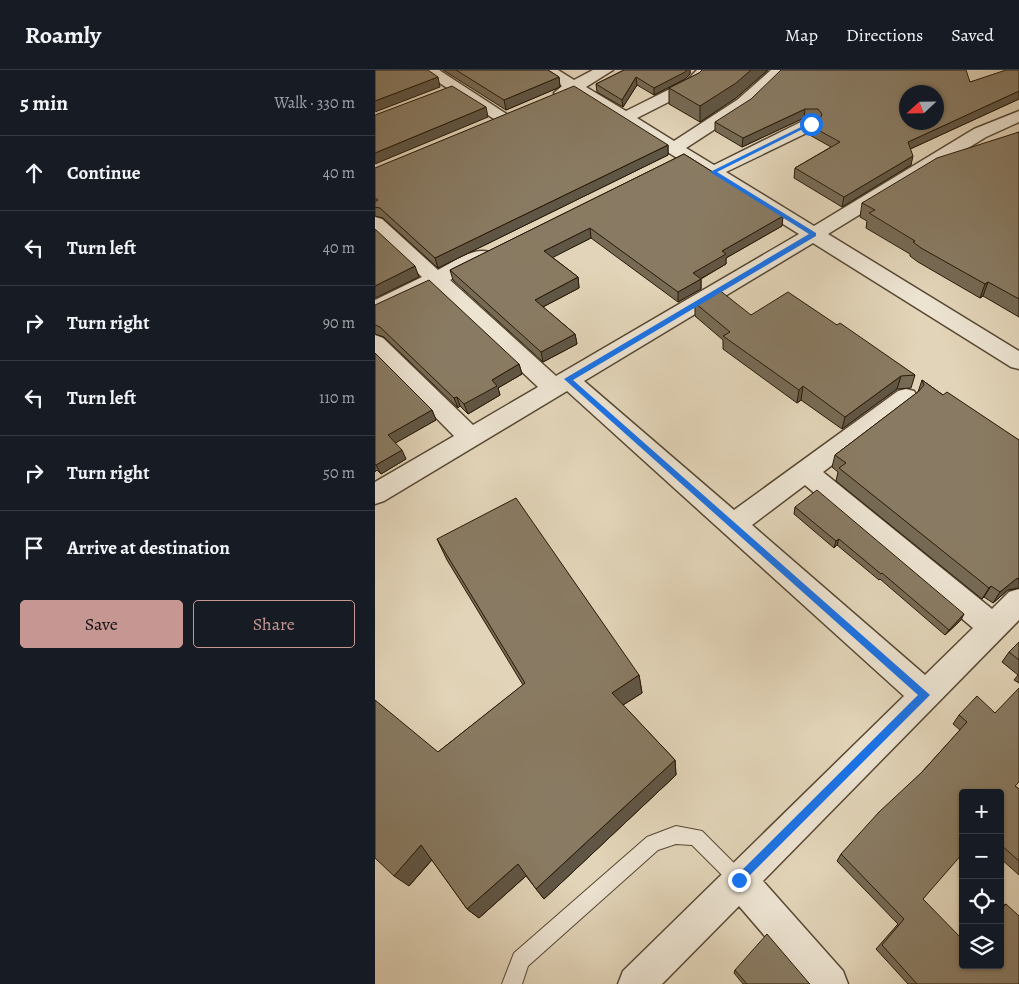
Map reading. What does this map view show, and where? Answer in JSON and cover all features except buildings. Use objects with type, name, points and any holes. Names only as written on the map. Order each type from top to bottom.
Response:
[{"type":"street","points":[[428,70],[503,117]]},
{"type":"street","points":[[547,70],[625,118],[675,155],[713,172],[1019,361]]},
{"type":"street","points":[[549,98],[576,88],[605,70]]},
{"type":"street","points":[[625,118],[692,84],[706,70]]},
{"type":"street","points":[[675,155],[743,107],[781,70]]},
{"type":"street","points":[[438,95],[456,88]]},
{"type":"street","points":[[485,125],[521,110]]},
{"type":"street","points":[[375,494],[814,234],[980,132],[1019,116]]},
{"type":"street","points":[[713,172],[811,124]]},
{"type":"street","points":[[375,223],[435,279],[733,525],[925,695]]},
{"type":"street","points":[[375,309],[498,248]]},
{"type":"street","points":[[375,343],[471,438]]},
{"type":"street","points":[[733,525],[906,397]]},
{"type":"street","points":[[805,471],[993,627]]},
{"type":"street","points":[[636,984],[1019,601]]},
{"type":"street","points":[[739,880],[831,984]]},
{"type":"lane","points":[[512,984],[521,960],[653,844],[676,835],[696,837],[739,880]]},
{"type":"route","points":[[739,880],[925,695],[568,379],[814,234],[713,172],[811,124]]}]
